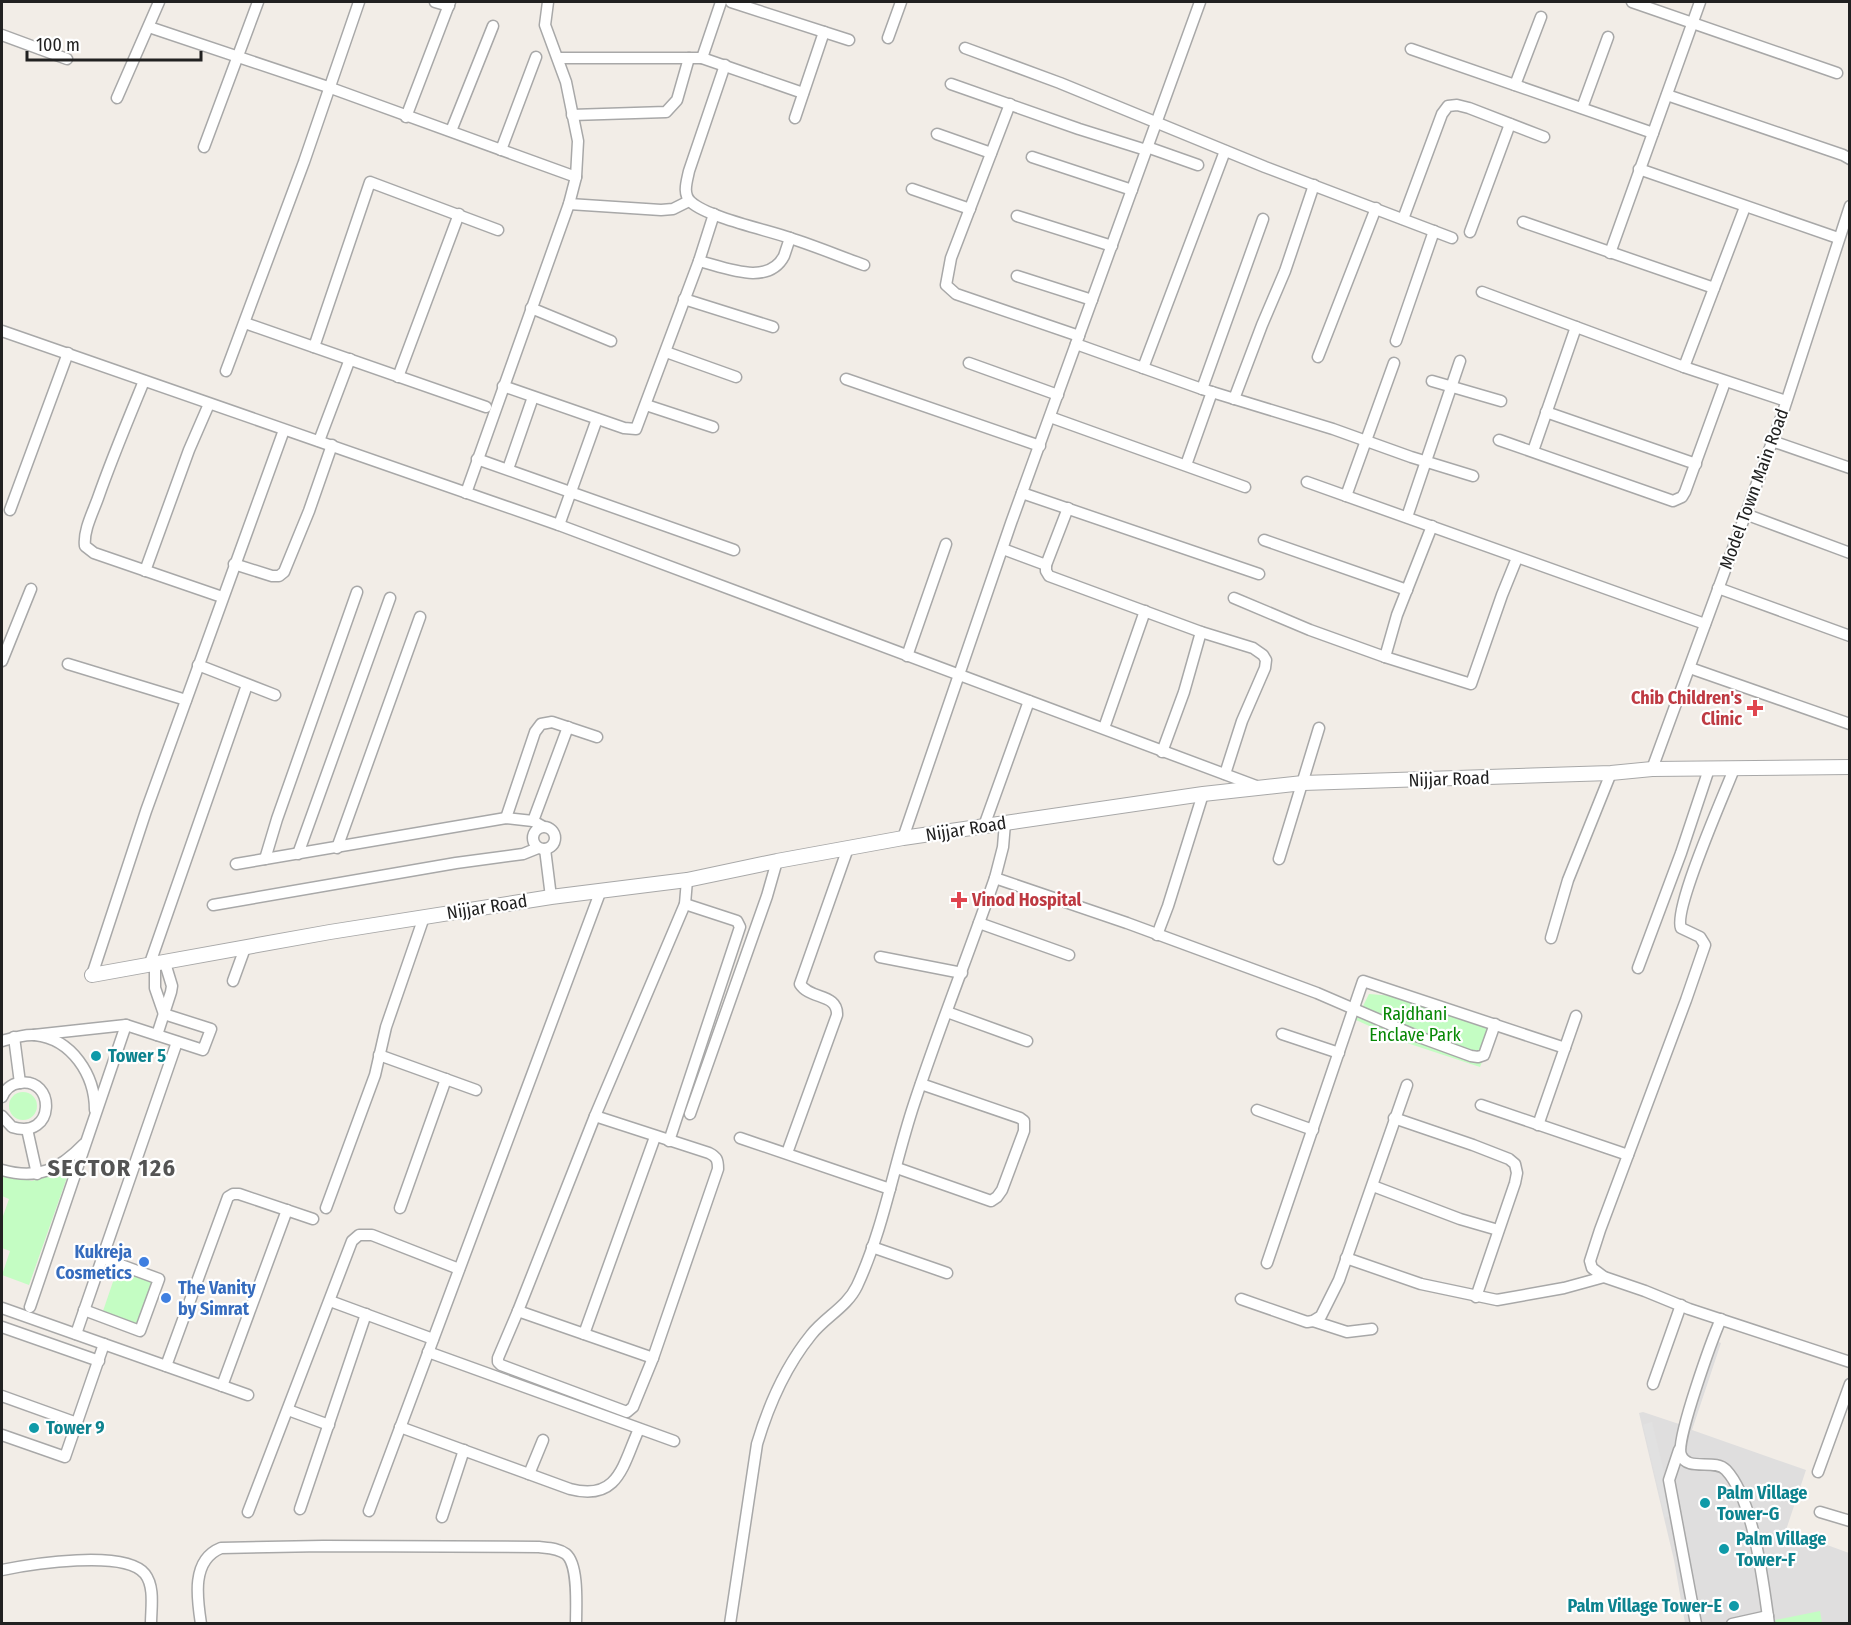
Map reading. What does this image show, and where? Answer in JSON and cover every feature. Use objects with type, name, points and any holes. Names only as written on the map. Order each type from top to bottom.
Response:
[{"type":"street","points":[[117,98],[159,2]]},
{"type":"street","points":[[204,147],[258,2]]},
{"type":"street","points":[[226,371],[304,162],[359,2]]},
{"type":"street","points":[[406,117],[449,4],[435,2]]},
{"type":"street","points":[[466,493],[569,204],[576,177],[578,141],[566,82],[546,25],[548,2]]},
{"type":"street","points":[[702,58],[721,2]]},
{"type":"street","points":[[731,2],[849,40]]},
{"type":"street","points":[[888,38],[901,2]]},
{"type":"street","points":[[903,838],[1002,549],[1200,2]]},
{"type":"street","points":[[1632,2],[1837,73]]},
{"type":"street","points":[[1610,253],[1700,2]]},
{"type":"street","points":[[1515,85],[1541,17]]},
{"type":"street","points":[[451,131],[493,26]]},
{"type":"street","points":[[149,27],[328,87],[576,177]]},
{"type":"street","points":[[795,118],[824,32]]},
{"type":"street","points":[[2,35],[67,59]]},
{"type":"street","points":[[1582,108],[1608,37]]},
{"type":"street","points":[[965,48],[1060,83],[1225,151],[1452,238]]},
{"type":"street","points":[[1411,49],[1653,133]]},
{"type":"street","points":[[501,150],[536,57]]},
{"type":"street","points":[[558,58],[702,58],[803,93]]},
{"type":"street","points":[[572,114],[666,112],[677,100],[689,58]]},
{"type":"street","points":[[726,65],[689,171],[686,186],[689,201],[714,214],[864,265]]},
{"type":"street","points":[[951,84],[1079,129],[1198,165]]},
{"type":"street","points":[[1667,95],[1850,159]]},
{"type":"street","points":[[1010,104],[946,275],[946,285],[950,290],[1143,368],[1207,391],[1473,476]]},
{"type":"street","points":[[1403,219],[1442,114],[1448,106],[1457,105],[1469,108],[1544,137]]},
{"type":"street","points":[[1470,232],[1510,123]]},
{"type":"street","points":[[938,134],[992,153]]},
{"type":"street","points":[[1143,368],[1225,151]]},
{"type":"street","points":[[1032,157],[1132,190]]},
{"type":"street","points":[[1640,169],[1838,238]]},
{"type":"street","points":[[314,346],[369,182],[498,230]]},
{"type":"street","points":[[1234,399],[1285,271],[1314,185]]},
{"type":"street","points":[[912,189],[970,209]]},
{"type":"street","points":[[569,204],[661,210],[673,209],[689,201]]},
{"type":"street","points":[[1684,367],[1745,207]]},
{"type":"street","points":[[1318,357],[1376,208]]},
{"type":"street","name":"Model Town Main Road","points":[[1652,769],[1772,441],[1838,238],[1849,211]]},
{"type":"street","points":[[398,377],[459,214]]},
{"type":"street","points":[[503,386],[624,428],[636,429],[666,352],[714,214]]},
{"type":"street","points":[[1017,216],[1112,246]]},
{"type":"street","points":[[1185,465],[1263,219]]},
{"type":"street","points":[[1523,222],[1714,288]]},
{"type":"street","points":[[1396,341],[1434,231]]},
{"type":"street","points":[[699,261],[743,272],[768,271],[783,258],[790,238]]},
{"type":"street","points":[[1017,276],[1092,300]]},
{"type":"street","points":[[1482,292],[1725,382],[1786,401]]},
{"type":"street","points":[[684,299],[773,327]]},
{"type":"street","points":[[531,308],[611,341]]},
{"type":"street","points":[[245,323],[486,407]]},
{"type":"street","points":[[1533,451],[1576,327]]},
{"type":"street","points":[[2,331],[559,525],[1259,787]]},
{"type":"street","points":[[666,352],[736,377]]},
{"type":"street","points":[[10,510],[68,353]]},
{"type":"street","points":[[319,441],[350,359]]},
{"type":"street","points":[[1407,517],[1460,361]]},
{"type":"street","points":[[969,363],[1058,395]]},
{"type":"street","points":[[1346,496],[1394,363]]},
{"type":"street","points":[[846,379],[1040,446]]},
{"type":"street","points":[[144,381],[118,442],[93,512],[85,541],[88,550],[222,597]]},
{"type":"street","points":[[1432,381],[1501,401]]},
{"type":"street","points":[[1499,440],[1673,501],[1682,497],[1685,492],[1725,382]]},
{"type":"street","points":[[508,469],[533,397]]},
{"type":"street","points":[[145,571],[189,450],[209,404]]},
{"type":"street","points":[[646,405],[713,427]]},
{"type":"street","points":[[1546,412],[1696,464]]},
{"type":"street","points":[[1050,417],[1245,486]]},
{"type":"street","points":[[559,525],[597,419]]},
{"type":"street","points":[[92,975],[146,811],[284,430]]},
{"type":"street","points":[[1772,441],[1850,468]]},
{"type":"street","points":[[234,564],[272,576],[279,576],[284,572],[309,511],[332,445]]},
{"type":"street","points":[[477,459],[734,550]]},
{"type":"street","points":[[1307,482],[1705,624]]},
{"type":"street","points":[[1022,493],[1259,574]]},
{"type":"street","points":[[1068,508],[1046,565],[1046,572],[1049,576],[1201,632],[1253,648],[1260,651],[1266,660],[1265,668],[1242,721],[1225,774]]},
{"type":"street","points":[[1745,514],[1850,553]]},
{"type":"street","points":[[1385,657],[1397,615],[1432,526]]},
{"type":"street","points":[[1264,540],[1407,590]]},
{"type":"street","points":[[907,656],[946,544]]},
{"type":"street","points":[[1002,549],[1046,565]]},
{"type":"street","points":[[1234,598],[1278,618],[1385,657],[1472,684],[1516,558]]},
{"type":"street","points":[[1718,588],[1850,636]]},
{"type":"street","points":[[2,660],[31,589]]},
{"type":"street","points":[[265,859],[357,591]]},
{"type":"street","points":[[298,854],[390,598]]},
{"type":"street","points":[[1104,728],[1145,611]]},
{"type":"street","points":[[337,848],[420,617]]},
{"type":"street","points":[[1162,752],[1184,692],[1201,632]]},
{"type":"street","points":[[68,664],[186,700]]},
{"type":"street","points":[[198,665],[275,695]]},
{"type":"street","points":[[1690,668],[1850,724]]},
{"type":"street","points":[[164,1014],[155,988],[156,965],[247,684]]},
{"type":"street","points":[[984,826],[1029,700]]},
{"type":"street","points":[[506,818],[538,728],[545,722],[597,737]]},
{"type":"street","points":[[551,897],[542,848],[532,837],[568,727]]},
{"type":"street","points":[[1279,859],[1319,728]]},
{"type":"street","name":"Nijjar Road","points":[[92,975],[424,917],[551,897],[687,880],[903,838],[1259,787],[1303,783],[1611,773],[1652,769],[1850,768]]},
{"type":"street","points":[[1638,968],[1681,853],[1709,769]]},
{"type":"street","points":[[1734,769],[1696,864],[1679,917],[1681,928],[1700,937],[1705,945],[1590,1260],[1592,1268],[1604,1277],[1850,1362]]},
{"type":"street","points":[[1551,938],[1568,880],[1611,773]]},
{"type":"street","points":[[1157,935],[1203,794]]},
{"type":"street","points":[[213,905],[456,863],[523,854],[552,846],[555,836],[549,827],[506,818],[236,864]]},
{"type":"street","points":[[730,1623],[757,1444],[772,1401],[810,1336],[848,1301],[872,1247],[897,1168],[907,1125],[995,878],[1004,847],[1005,823]]},
{"type":"street","points":[[787,1153],[837,1016],[838,1009],[835,1004],[810,993],[800,984],[848,848]]},
{"type":"street","points":[[690,1114],[767,896],[777,861]]},
{"type":"street","points":[[995,878],[1317,993],[1419,1037],[1478,1057],[1484,1055],[1495,1024]]},
{"type":"street","points":[[595,1116],[716,1156],[718,1161],[718,1169],[653,1358],[636,1402],[627,1412],[501,1365],[498,1358],[595,1116],[685,904],[687,880]]},
{"type":"street","points":[[369,1511],[601,890]]},
{"type":"street","points":[[669,1141],[740,927],[737,921],[685,904]]},
{"type":"street","points":[[326,1208],[371,1086],[386,1027],[424,917]]},
{"type":"street","points":[[979,923],[1069,955]]},
{"type":"street","points":[[233,981],[245,948]]},
{"type":"street","points":[[880,957],[962,973]]},
{"type":"street","points":[[156,965],[172,986],[157,1035]]},
{"type":"street","points":[[1267,1263],[1363,981],[1565,1048]]},
{"type":"street","points":[[947,1012],[1027,1041]]},
{"type":"street","points":[[2,1041],[14,1037],[126,1024],[203,1050],[211,1029],[164,1014]]},
{"type":"street","points":[[1538,1125],[1576,1017]]},
{"type":"street","points":[[30,1308],[126,1024]]},
{"type":"street","points":[[1282,1034],[1339,1053]]},
{"type":"street","points":[[34,1035],[52,1040],[69,1050],[82,1064],[91,1081],[95,1100],[94,1119]]},
{"type":"street","points":[[14,1037],[20,1083]]},
{"type":"street","points":[[76,1334],[177,1042]]},
{"type":"street","points":[[379,1055],[476,1090]]},
{"type":"street","points":[[400,1208],[446,1079]]},
{"type":"street","points":[[2,1097],[10,1086],[20,1083],[33,1084],[46,1101],[45,1116],[41,1122],[27,1129],[12,1127],[2,1116]]},
{"type":"street","points":[[897,1168],[991,1201],[1002,1190],[1024,1131],[1024,1121],[1020,1118],[921,1084]]},
{"type":"street","points":[[1241,1299],[1307,1322],[1321,1316],[1329,1301],[1373,1186],[1407,1085]]},
{"type":"street","points":[[1481,1105],[1628,1155]]},
{"type":"street","points":[[1257,1110],[1312,1130]]},
{"type":"street","points":[[1394,1118],[1484,1149],[1509,1159],[1515,1164],[1517,1173],[1515,1183],[1476,1296]]},
{"type":"street","points":[[27,1129],[37,1174]]},
{"type":"street","points":[[584,1334],[655,1137]]},
{"type":"street","points":[[740,1138],[890,1189]]},
{"type":"street","points":[[2,1170],[17,1174],[37,1174],[56,1167],[72,1156],[87,1141]]},
{"type":"street","points":[[1373,1186],[1460,1219],[1498,1230]]},
{"type":"street","points":[[165,1366],[228,1197],[239,1194],[313,1219]]},
{"type":"street","points":[[222,1386],[286,1210]]},
{"type":"street","points":[[248,1512],[352,1241],[359,1235],[365,1234],[459,1269]]},
{"type":"street","points":[[872,1247],[947,1273]]},
{"type":"street","points":[[84,1310],[140,1331],[159,1279],[102,1258]]},
{"type":"street","points":[[1346,1258],[1421,1284],[1497,1300],[1564,1288],[1604,1277]]},
{"type":"street","points":[[330,1301],[433,1339]]},
{"type":"street","points":[[1653,1384],[1681,1305]]},
{"type":"street","points":[[2,1308],[248,1395]]},
{"type":"street","points":[[518,1311],[653,1358]]},
{"type":"street","points":[[300,1509],[366,1314]]},
{"type":"street","points":[[1696,1623],[1669,1480],[1721,1319]]},
{"type":"street","points":[[1313,1321],[1347,1332],[1372,1329]]},
{"type":"street","points":[[2,1327],[99,1361]]},
{"type":"street","points":[[2,1435],[65,1457],[104,1344]]},
{"type":"street","points":[[1838,1358],[1850,1350]]},
{"type":"street","points":[[428,1352],[674,1441]]},
{"type":"street","points":[[1818,1472],[1850,1384]]},
{"type":"street","points":[[2,1396],[77,1423]]},
{"type":"street","points":[[288,1410],[329,1425]]},
{"type":"street","points":[[400,1427],[582,1492],[599,1491],[616,1479],[639,1429]]},
{"type":"street","points":[[529,1474],[543,1440]]},
{"type":"street","points":[[441,1516],[464,1450]]},
{"type":"street","points":[[1680,1450],[1683,1459],[1688,1462],[1720,1465],[1727,1470],[1749,1513],[1768,1620],[1732,1623]]},
{"type":"street","points":[[1820,1512],[1850,1521]]},
{"type":"street","points":[[201,1623],[197,1582],[203,1565],[212,1552],[221,1548],[322,1546],[556,1549],[567,1555],[575,1574],[576,1623]]},
{"type":"street","points":[[2,1570],[68,1561],[103,1560],[134,1566],[144,1572],[149,1581],[151,1623]]},
{"type":"shaded area","points":[[1708,1338],[1721,1343],[1692,1430],[1806,1470],[1786,1530],[1849,1553],[1849,1623],[1685,1623],[1674,1560],[1639,1413],[1643,1412],[1679,1424]]},
{"type":"shaded area","points":[[1652,1422],[1674,1514],[1665,1518],[1643,1425]]},
{"type":"green space","name":"Rajdhani Enclave Park","points":[[1369,994],[1394,996],[1495,1030],[1480,1067],[1407,1043],[1356,1020]]},
{"type":"green space","points":[[23,1092],[33,1096],[37,1106],[33,1116],[23,1120],[13,1116],[9,1106],[13,1096]]},
{"type":"green space","points":[[71,1166],[29,1285],[2,1275],[10,1251],[2,1248],[2,1219],[9,1199],[2,1196],[2,1172],[32,1181]]},
{"type":"green space","points":[[119,1264],[159,1279],[140,1331],[101,1317]]},
{"type":"green space","points":[[1820,1611],[1822,1623],[1776,1623],[1775,1620]]},
{"type":"place","name":"Chib Children's Clinic","points":[[1755,708]]},
{"type":"place","name":"Vinod Hospital","points":[[959,900]]},
{"type":"place","name":"Tower 5","points":[[96,1056]]},
{"type":"place","name":"Kukreja Cosmetics","points":[[144,1262]]},
{"type":"place","name":"The Vanity by Simrat","points":[[166,1298]]},
{"type":"place","name":"Tower 9","points":[[34,1428]]},
{"type":"place","name":"Palm Village Tower-G","points":[[1705,1503]]},
{"type":"place","name":"Palm Village Tower-F","points":[[1724,1549]]},
{"type":"place","name":"Palm Village Tower-E","points":[[1734,1606]]},
{"type":"district","name":"SECTOR 126","points":[[112,1168]]}]
